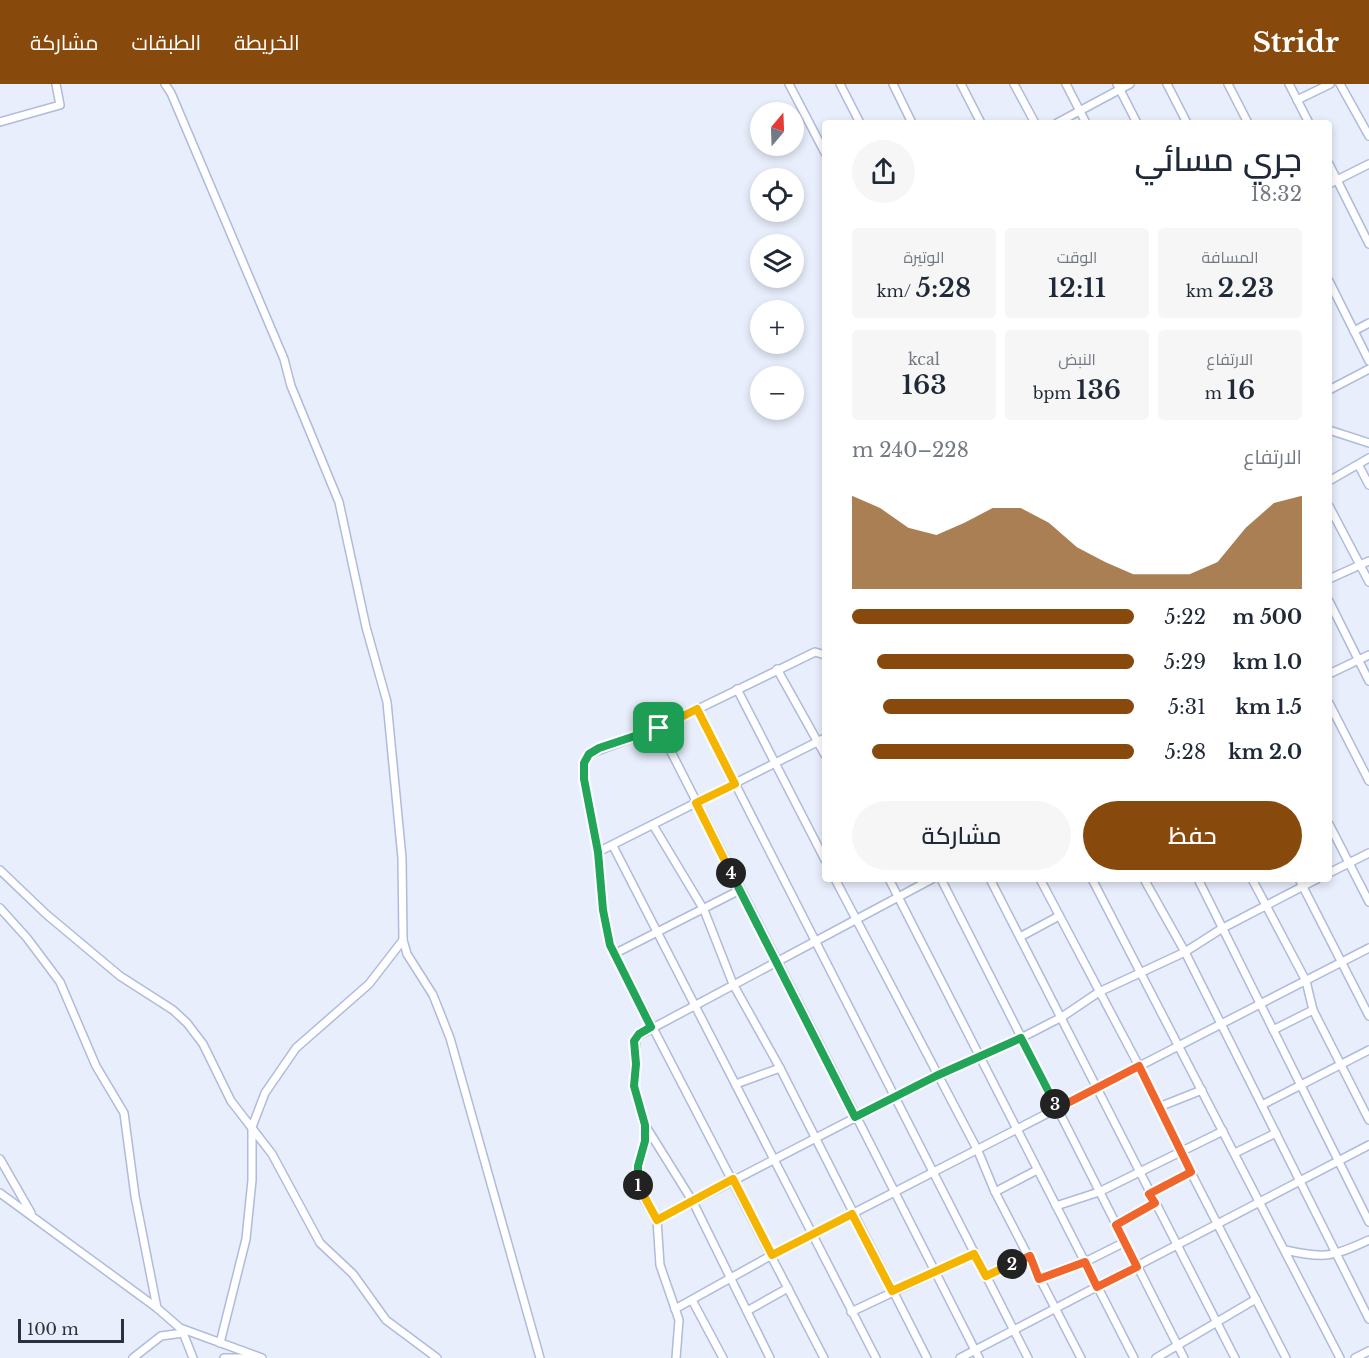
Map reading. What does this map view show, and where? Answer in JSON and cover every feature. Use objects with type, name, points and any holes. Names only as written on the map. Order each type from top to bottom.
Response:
[{"type":"street","points":[[0,122],[60,105],[56,84]]},
{"type":"street","points":[[165,84],[171,93],[281,352],[291,386],[339,502],[366,627],[387,702],[402,858],[403,940],[408,954],[433,995],[450,1038],[540,1358]]},
{"type":"street","points":[[789,84],[822,147]]},
{"type":"street","points":[[840,84],[858,120]]},
{"type":"street","points":[[893,84],[911,120]]},
{"type":"street","points":[[961,84],[979,120]]},
{"type":"street","points":[[1014,84],[1033,120]]},
{"type":"street","points":[[1066,84],[1084,120]]},
{"type":"street","points":[[1063,120],[1118,87],[1130,84]]},
{"type":"street","points":[[1167,84],[1185,120]]},
{"type":"street","points":[[1228,84],[1246,120]]},
{"type":"street","points":[[1289,84],[1307,120]]},
{"type":"street","points":[[1297,100],[1330,84]]},
{"type":"street","points":[[1340,84],[1369,136]]},
{"type":"street","points":[[1118,87],[1135,120]]},
{"type":"street","points":[[1332,182],[1369,164]]},
{"type":"street","points":[[1332,170],[1369,244]]},
{"type":"street","points":[[1332,288],[1369,361]]},
{"type":"street","points":[[1354,331],[1369,323]]},
{"type":"street","points":[[1332,388],[1369,369]]},
{"type":"street","points":[[1332,431],[1369,443]]},
{"type":"street","points":[[1332,480],[1359,466],[1369,458]]},
{"type":"street","points":[[1359,466],[1369,484]]},
{"type":"street","points":[[1332,512],[1369,582]]},
{"type":"street","points":[[1332,578],[1369,561]]},
{"type":"street","points":[[1332,607],[1369,681]]},
{"type":"street","points":[[822,654],[815,652],[777,669],[659,728],[599,748],[589,754],[584,763],[584,779],[598,852],[603,910],[610,945],[824,1358]]},
{"type":"street","points":[[1332,673],[1369,655]]},
{"type":"street","points":[[598,852],[822,740],[777,669]]},
{"type":"street","points":[[737,689],[822,855]]},
{"type":"street","points":[[697,709],[818,941],[974,1254],[1029,1358]]},
{"type":"street","points":[[1332,709],[1369,781]]},
{"type":"street","points":[[659,728],[979,1358]]},
{"type":"street","points":[[653,825],[704,910],[733,984],[780,1068],[927,1358]]},
{"type":"street","points":[[1332,830],[1369,902]]},
{"type":"street","points":[[614,846],[775,1159],[811,1235],[876,1358]]},
{"type":"street","points":[[1332,872],[1369,853]]},
{"type":"street","points":[[0,870],[46,914],[120,976],[173,1010],[187,1023],[203,1044],[231,1101],[272,1154],[320,1243],[353,1274],[386,1320],[437,1358]]},
{"type":"street","points":[[837,882],[936,1076],[978,1150],[995,1192],[1081,1358]]},
{"type":"street","points":[[890,882],[1134,1358]]},
{"type":"street","points":[[676,1358],[680,1328],[660,1265],[657,1220],[644,1199],[636,1176],[645,1141],[645,1125],[634,1086],[636,1064],[634,1041],[639,1034],[651,1027],[926,882]]},
{"type":"street","points":[[943,882],[1184,1358]]},
{"type":"street","points":[[992,882],[1062,1017],[1149,1194],[1235,1358]]},
{"type":"street","points":[[1042,882],[1139,1066],[1286,1358]]},
{"type":"street","points":[[1094,882],[1340,1358]]},
{"type":"street","points":[[1146,882],[1185,952],[1369,1319]]},
{"type":"street","points":[[1199,882],[1369,1222]]},
{"type":"street","points":[[1254,882],[1306,981],[1313,1010],[1369,1120]]},
{"type":"street","points":[[657,1220],[936,1076],[982,1057],[1062,1017],[1099,992],[1185,952],[1301,883],[1369,1016]]},
{"type":"street","points":[[614,954],[740,890]]},
{"type":"street","points":[[0,908],[27,938],[60,982],[96,1066],[124,1113],[135,1196],[157,1308]]},
{"type":"street","points":[[1020,938],[1059,916]]},
{"type":"street","points":[[220,1342],[246,1239],[252,1180],[252,1127],[270,1086],[296,1048],[315,1028],[362,991],[403,940]]},
{"type":"street","points":[[675,1309],[772,1255],[1369,948]]},
{"type":"street","points":[[1273,1030],[1313,1010]]},
{"type":"street","points":[[1262,1106],[1369,1050]]},
{"type":"street","points":[[736,1084],[780,1068]]},
{"type":"street","points":[[1159,1107],[1202,1090]]},
{"type":"street","points":[[645,1125],[693,1202],[767,1357]]},
{"type":"street","points":[[1056,1206],[1099,1192],[1223,1131]]},
{"type":"street","points":[[1235,1153],[1276,1133]]},
{"type":"street","points":[[960,1358],[1218,1225],[1337,1159],[1369,1145]]},
{"type":"street","points":[[0,1159],[34,1218]]},
{"type":"street","points":[[995,1192],[1038,1170]]},
{"type":"street","points":[[1149,1194],[1191,1172]]},
{"type":"street","points":[[0,1193],[157,1308],[182,1330],[262,1358]]},
{"type":"street","points":[[1116,1225],[1155,1203]]},
{"type":"street","points":[[1285,1250],[1320,1257],[1337,1255],[1369,1240]]},
{"type":"street","points":[[1039,1279],[1085,1262],[1125,1242]]},
{"type":"street","points":[[851,1312],[974,1254]]},
{"type":"street","points":[[986,1276],[1030,1256]]},
{"type":"street","points":[[747,1311],[788,1288]]},
{"type":"street","points":[[1156,1358],[1256,1299]]},
{"type":"street","points":[[692,1300],[723,1358]]},
{"type":"street","points":[[133,1358],[161,1336],[182,1330]]},
{"type":"street","points":[[182,1330],[193,1358]]},
{"type":"street","points":[[1355,1358],[1369,1351]]},
{"type":"street","points":[[224,1358],[251,1358]]},
{"type":"route","points":[[697,709],[735,784],[696,803],[855,1117],[936,1076],[1021,1038],[1058,1108],[1139,1066],[1191,1172],[1149,1194],[1155,1203],[1116,1225],[1137,1267],[1097,1287],[1085,1262],[1039,1279],[1030,1256],[986,1276],[974,1254],[892,1291],[852,1214],[772,1255],[733,1179],[657,1220],[644,1199],[636,1176],[645,1141],[645,1125],[635,1097],[634,1041],[639,1034],[651,1027],[610,945],[603,910],[598,852],[584,779],[584,763],[589,754],[599,748],[659,728],[697,709]]}]
